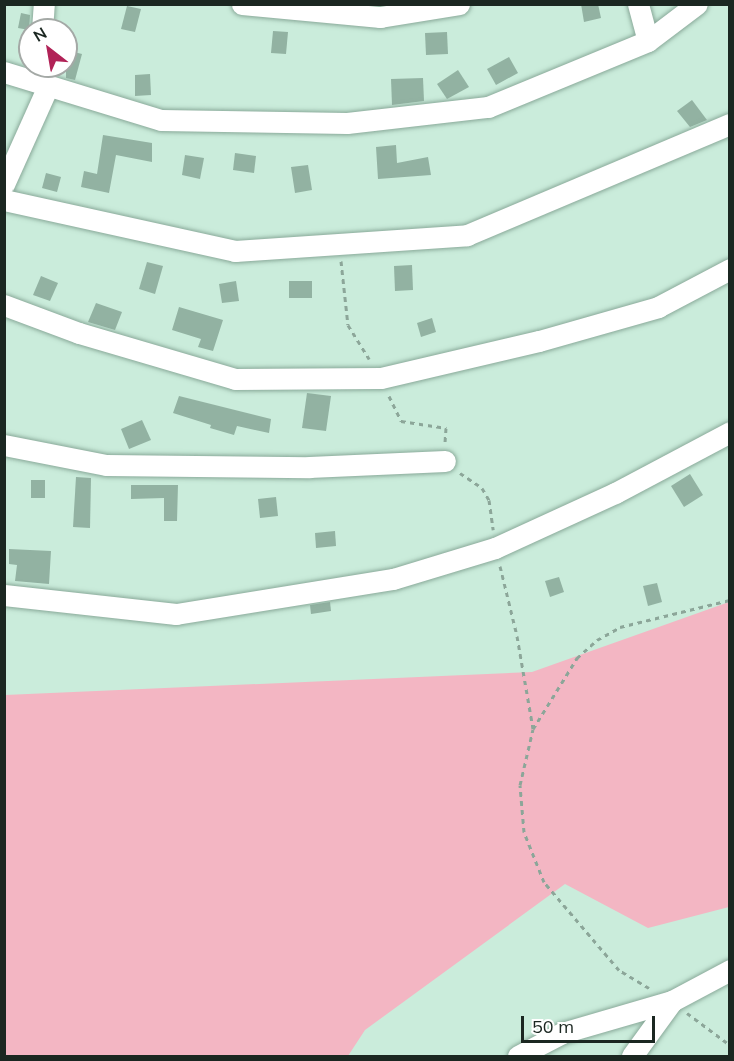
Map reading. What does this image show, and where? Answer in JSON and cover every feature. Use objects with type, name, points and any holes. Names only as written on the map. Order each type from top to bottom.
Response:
[{"type":"street","points":[[242,4],[380,17],[459,4]]},
{"type":"street","points":[[638,4],[648,41]]},
{"type":"street","points":[[4,184],[39,78],[161,120],[347,123],[488,107],[648,41],[697,4]]},
{"type":"street","points":[[4,200],[235,251],[467,236],[729,124]]},
{"type":"street","points":[[4,305],[79,333],[235,379],[381,378],[539,341],[658,307],[729,269]]},
{"type":"street","points":[[4,595],[176,614],[393,579],[495,548],[615,493],[729,432]]},
{"type":"street","points":[[4,445],[106,465],[309,466],[444,461]]},
{"type":"street","points":[[518,1056],[562,1033],[672,1001],[729,970]]},
{"type":"street","points":[[632,1056],[672,1001]]},
{"type":"path","points":[[339,244],[348,325],[381,378]]},
{"type":"path","points":[[495,548],[517,636],[533,729]]},
{"type":"path","points":[[729,600],[608,632],[577,658],[533,729],[520,794],[524,832],[532,860],[544,882],[619,970],[672,1001],[729,1045]]},
{"type":"shaded area","points":[[729,602],[729,907],[648,928],[565,884],[365,1030],[348,1056],[5,1056],[5,695],[532,672]]},
{"type":"building","points":[[581,4],[598,4],[601,18],[584,22]]},
{"type":"building","points":[[127,6],[141,9],[135,32],[121,29]]},
{"type":"building","points":[[21,13],[30,15],[30,18],[20,18]]},
{"type":"building","points":[[273,31],[288,32],[286,54],[271,53]]},
{"type":"building","points":[[447,32],[448,54],[426,55],[425,33]]},
{"type":"building","points":[[78,53],[82,54],[78,69]]},
{"type":"building","points":[[509,57],[518,73],[496,85],[487,69]]},
{"type":"building","points":[[458,70],[469,87],[447,99],[437,84]]},
{"type":"building","points":[[150,74],[151,95],[135,96],[135,75]]},
{"type":"building","points":[[423,78],[424,101],[392,105],[391,79]]},
{"type":"building","points":[[692,100],[707,120],[690,127],[677,111]]},
{"type":"building","points":[[103,135],[152,143],[152,162],[116,155],[109,193],[81,187],[84,171],[97,174]]},
{"type":"building","points":[[396,145],[397,163],[428,157],[431,175],[378,179],[376,147]]},
{"type":"building","points":[[235,153],[256,156],[254,173],[233,170]]},
{"type":"building","points":[[185,155],[204,158],[200,179],[182,175]]},
{"type":"building","points":[[308,165],[312,190],[295,193],[291,167]]},
{"type":"building","points":[[46,173],[61,177],[57,192],[42,188]]},
{"type":"building","points":[[147,262],[163,266],[155,294],[139,289]]},
{"type":"building","points":[[412,265],[413,290],[395,291],[394,266]]},
{"type":"building","points":[[41,276],[58,283],[50,301],[33,295]]},
{"type":"building","points":[[236,281],[239,301],[222,303],[219,284]]},
{"type":"building","points":[[289,281],[312,281],[312,298],[289,298]]},
{"type":"building","points":[[96,303],[122,312],[115,330],[88,322]]},
{"type":"building","points":[[179,307],[223,320],[213,351],[198,347],[201,339],[172,330]]},
{"type":"building","points":[[432,318],[436,332],[421,337],[417,323]]},
{"type":"building","points":[[307,393],[331,396],[326,431],[302,428]]},
{"type":"building","points":[[179,396],[271,419],[269,433],[237,426],[234,435],[173,413]]},
{"type":"building","points":[[142,420],[151,440],[129,449],[121,429]]},
{"type":"building","points":[[690,474],[703,495],[684,507],[671,486]]},
{"type":"building","points":[[76,477],[91,478],[90,528],[73,527]]},
{"type":"building","points":[[31,480],[45,480],[45,498],[31,498]]},
{"type":"building","points":[[131,485],[178,485],[177,521],[164,521],[164,498],[131,499]]},
{"type":"building","points":[[276,497],[278,516],[260,518],[258,499]]},
{"type":"building","points":[[335,531],[336,546],[316,548],[315,533]]},
{"type":"building","points":[[9,549],[51,551],[49,584],[15,581],[17,565],[9,564]]},
{"type":"building","points":[[559,577],[564,592],[550,597],[545,581]]},
{"type":"building","points":[[657,583],[662,602],[648,606],[643,586]]},
{"type":"building","points":[[330,602],[331,611],[311,614],[310,605]]}]
